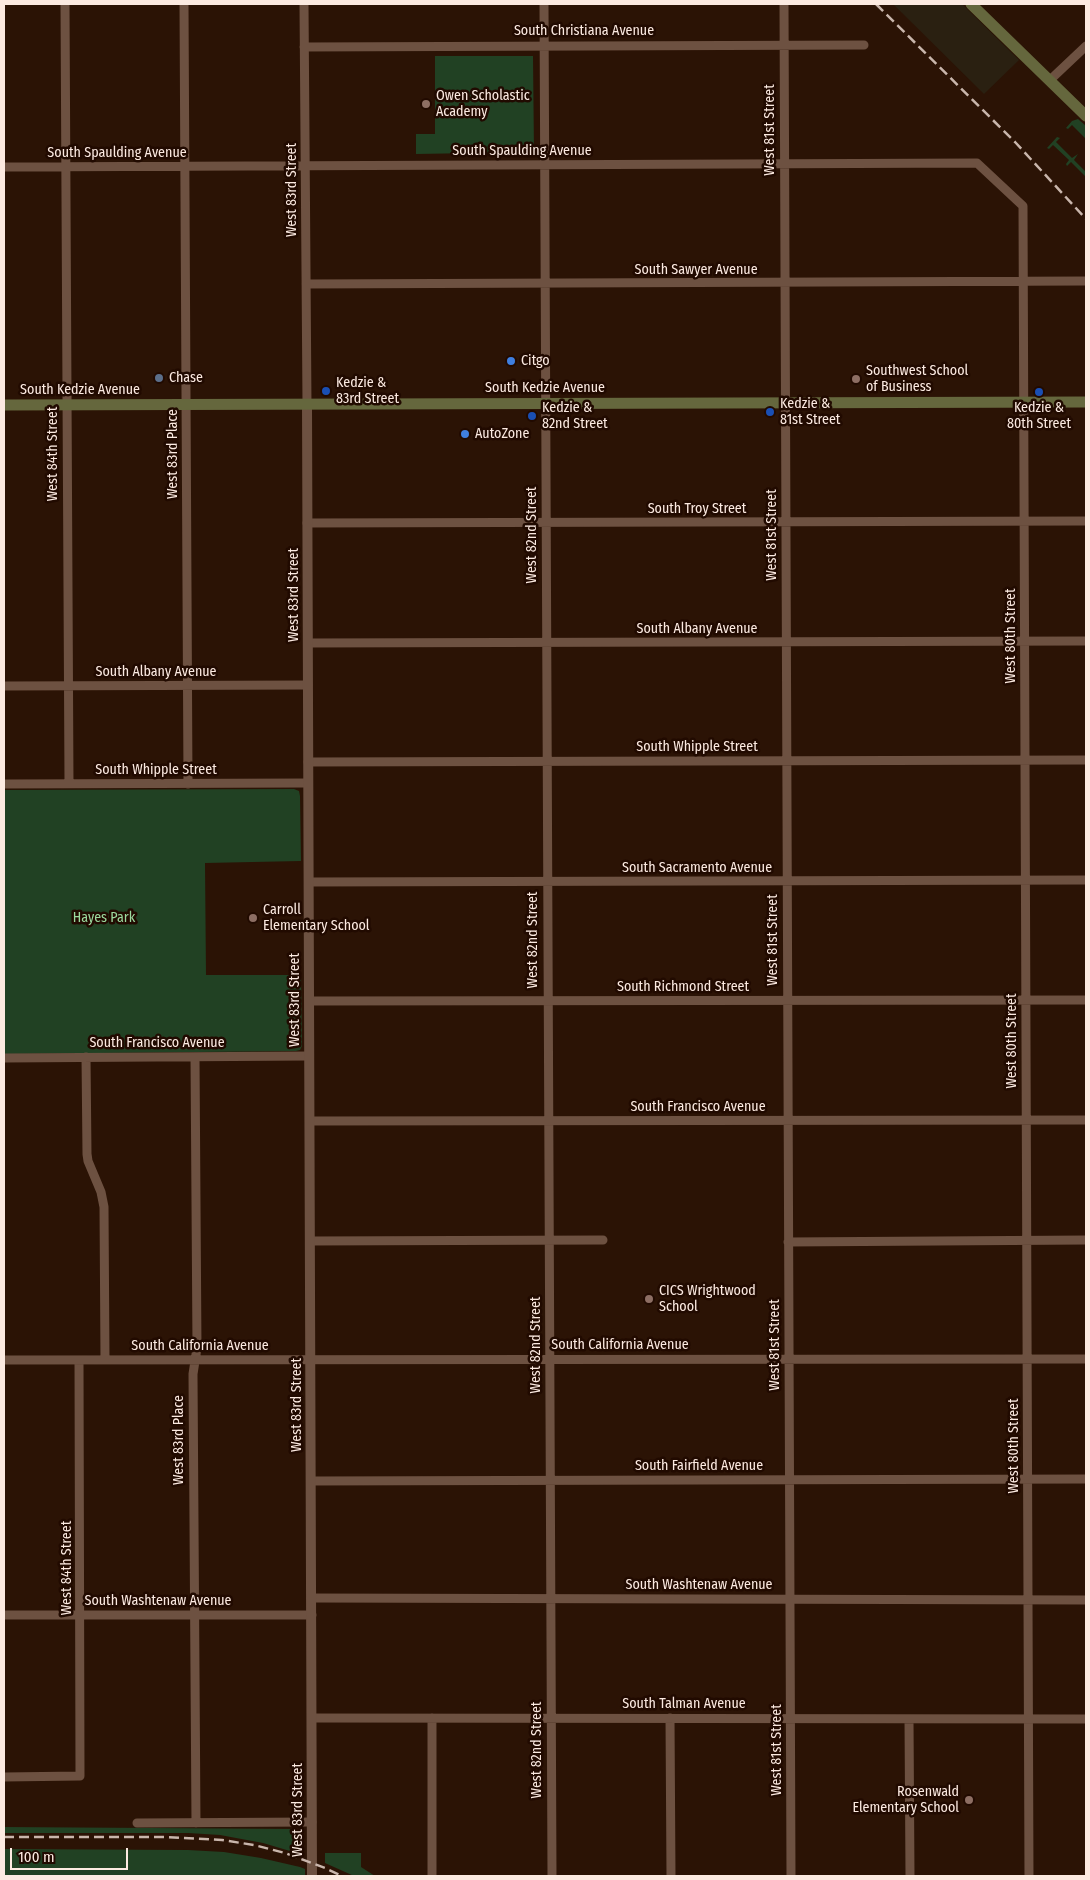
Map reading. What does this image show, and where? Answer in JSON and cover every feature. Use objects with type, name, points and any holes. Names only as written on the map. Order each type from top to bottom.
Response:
[{"type":"main road","points":[[971,4],[1086,116]]},
{"type":"main road","name":"South Kedzie Avenue","points":[[4,405],[1086,402]]},
{"type":"street","name":"West 84th Street","points":[[65,4],[69,784]]},
{"type":"street","name":"West 83rd Place","points":[[184,4],[188,784]]},
{"type":"street","name":"West 83rd Street","points":[[304,4],[308,523],[312,1876]]},
{"type":"street","name":"West 82nd Street","points":[[544,4],[552,1876]]},
{"type":"street","name":"West 81st Street","points":[[784,4],[783,163],[786,402],[785,643],[791,1876]]},
{"type":"street","name":"South Christiana Avenue","points":[[304,47],[864,45]]},
{"type":"street","points":[[1050,80],[1086,46]]},
{"type":"street","name":"South Spaulding Avenue","points":[[4,167],[977,163],[1023,206]]},
{"type":"street","name":"West 80th Street","points":[[1023,206],[1029,1876]]},
{"type":"street","name":"South Sawyer Avenue","points":[[306,284],[784,284],[1086,281]]},
{"type":"street","name":"South Troy Street","points":[[308,523],[1086,521]]},
{"type":"street","name":"South Albany Avenue","points":[[308,643],[1086,642]]},
{"type":"street","name":"South Albany Avenue","points":[[4,686],[308,685]]},
{"type":"street","name":"South Whipple Street","points":[[308,762],[1086,760]]},
{"type":"street","name":"South Whipple Street","points":[[4,784],[308,783]]},
{"type":"street","name":"South Sacramento Avenue","points":[[309,882],[1086,880]]},
{"type":"street","name":"South Richmond Street","points":[[309,1001],[1086,1000]]},
{"type":"street","name":"South Francisco Avenue","points":[[4,1058],[309,1056]]},
{"type":"street","points":[[86,1057],[87,1154],[90,1168],[101,1192],[104,1207],[105,1360]]},
{"type":"street","name":"West 83rd Place","points":[[195,1057],[197,1348],[193,1374],[196,1823]]},
{"type":"street","name":"South Francisco Avenue","points":[[310,1121],[1086,1120]]},
{"type":"street","points":[[310,1241],[603,1240]]},
{"type":"street","points":[[788,1242],[1086,1240]]},
{"type":"street","name":"South California Avenue","points":[[4,1360],[1086,1359]]},
{"type":"street","name":"West 84th Street","points":[[4,1777],[80,1776],[79,1360]]},
{"type":"street","name":"South Fairfield Avenue","points":[[311,1481],[1086,1479]]},
{"type":"street","name":"South Washtenaw Avenue","points":[[312,1598],[1086,1600]]},
{"type":"street","name":"South Washtenaw Avenue","points":[[4,1615],[312,1615]]},
{"type":"street","name":"South Talman Avenue","points":[[312,1718],[1086,1719]]},
{"type":"street","points":[[432,1718],[432,1876]]},
{"type":"street","points":[[670,1718],[671,1876]]},
{"type":"street","points":[[909,1719],[910,1876]]},
{"type":"street","points":[[137,1823],[312,1822]]},
{"type":"shaded area","points":[[893,4],[962,4],[1019,60],[984,94]]},
{"type":"green space","points":[[435,56],[533,56],[534,152],[416,154],[416,134],[435,134]]},
{"type":"green space","points":[[1078,119],[1086,126],[1086,139],[1072,125],[1068,129],[1066,128],[1072,121]]},
{"type":"green space","points":[[1057,137],[1060,138],[1056,142],[1072,158],[1078,154],[1074,160],[1086,172],[1086,177],[1071,162],[1067,166],[1066,164],[1069,160],[1053,145],[1049,149],[1047,148]]},
{"type":"green space","name":"Hayes Park","points":[[294,789],[299,791],[300,796],[301,861],[205,863],[206,975],[301,975],[302,1046],[300,1050],[4,1054],[4,790]]},
{"type":"green space","points":[[4,1827],[300,1829],[300,1854],[263,1843],[220,1835],[188,1833],[4,1833]]},
{"type":"green space","points":[[4,1849],[188,1850],[224,1852],[300,1867],[305,1869],[305,1876],[4,1876]]},
{"type":"green space","points":[[325,1853],[361,1853],[361,1867],[375,1876],[354,1876],[325,1863]]},
{"type":"railway","points":[[876,4],[1015,142],[1086,219]]},
{"type":"railway","points":[[4,1837],[164,1837],[222,1840],[254,1845],[285,1853],[342,1876]]},
{"type":"place","name":"Owen Scholastic Academy","points":[[426,104]]},
{"type":"place","name":"Citgo","points":[[511,361]]},
{"type":"place","name":"Chase","points":[[159,378]]},
{"type":"place","name":"Southwest School of Business","points":[[856,379]]},
{"type":"place","name":"Kedzie & 83rd Street","points":[[326,391]]},
{"type":"place","name":"Kedzie & 80th Street","points":[[1039,392]]},
{"type":"place","name":"Kedzie & 81st Street","points":[[770,412]]},
{"type":"place","name":"Kedzie & 82nd Street","points":[[532,416]]},
{"type":"place","name":"AutoZone","points":[[465,434]]},
{"type":"place","name":"Carroll Elementary School","points":[[253,918]]},
{"type":"place","name":"CICS Wrightwood School","points":[[649,1299]]},
{"type":"place","name":"Rosenwald Elementary School","points":[[969,1800]]}]
